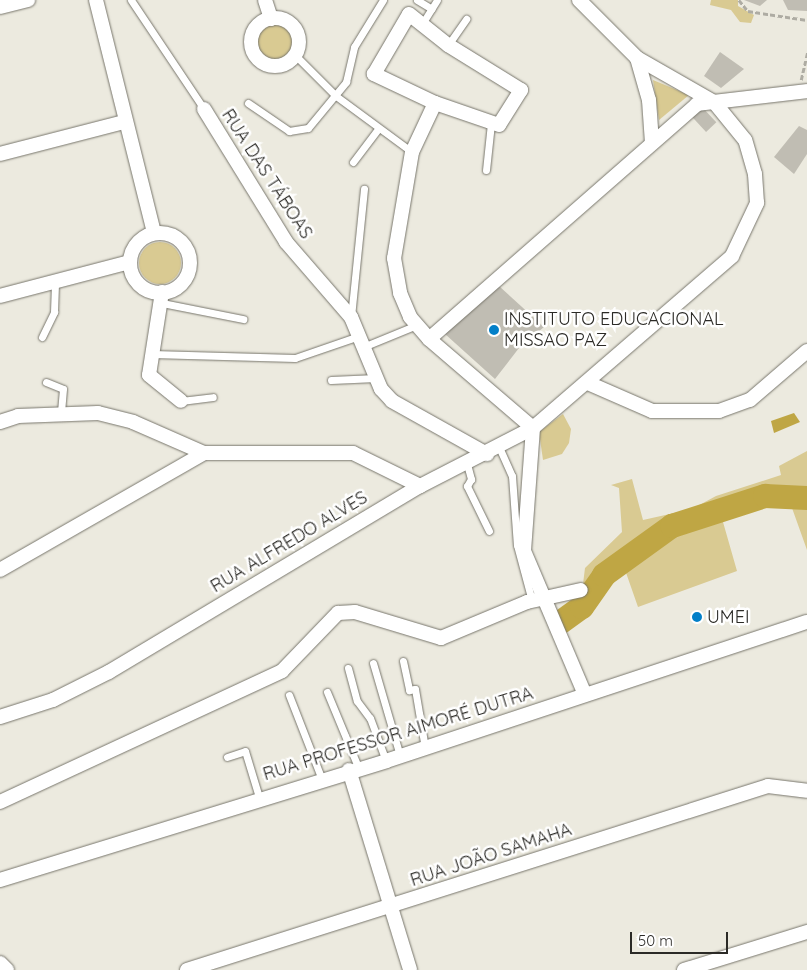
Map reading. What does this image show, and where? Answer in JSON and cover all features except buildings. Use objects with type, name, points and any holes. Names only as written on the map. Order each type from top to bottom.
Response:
[{"type":"street","points":[[0,7],[28,0]]},
{"type":"street","points":[[96,0],[124,122],[154,233]]},
{"type":"street","points":[[265,0],[271,19]]},
{"type":"street","points":[[579,0],[637,58],[714,102]]},
{"type":"street","points":[[409,14],[448,45],[521,90],[499,125],[491,124],[435,103],[374,74],[409,14]]},
{"type":"street","points":[[271,19],[286,21],[297,32],[295,55],[274,66],[255,56],[253,33],[271,19]]},
{"type":"street","points":[[637,58],[649,100],[652,143]]},
{"type":"street","points":[[430,339],[697,104],[802,91]]},
{"type":"street","name":"RUA ALFREDO ALVES","points":[[0,717],[53,700],[109,672],[420,486],[467,464],[533,428],[588,383],[732,256],[742,240],[757,203],[755,174],[745,140],[714,102]]},
{"type":"street","points":[[435,103],[412,152],[394,258],[400,292],[417,325],[430,339],[533,428],[523,537],[537,599],[585,695]]},
{"type":"street","name":"RUA DAS TÁBOAS","points":[[204,109],[286,242],[351,317],[376,378],[392,401],[493,450]]},
{"type":"street","points":[[0,154],[124,122]]},
{"type":"street","points":[[162,298],[143,288],[130,262],[137,243],[154,233],[181,241],[190,258],[180,285],[162,298],[151,354],[149,375],[182,401]]},
{"type":"street","points":[[0,296],[130,262]]},
{"type":"street","points":[[588,383],[652,411],[719,411],[750,400],[807,351]]},
{"type":"street","points":[[0,422],[61,413],[98,413],[133,422],[204,454],[353,453],[420,486]]},
{"type":"street","points":[[0,570],[204,454]]},
{"type":"street","points":[[0,802],[282,670],[338,613],[355,612],[441,638],[537,599],[581,590]]},
{"type":"street","name":"RUA PROFESSOR AIMORÉ DUTRA","points":[[0,880],[321,777],[425,748],[807,622]]},
{"type":"street","points":[[353,768],[390,907],[410,970]]},
{"type":"street","name":"RUA JOÃO SAMAHA","points":[[187,970],[768,786],[807,791]]},
{"type":"street","points":[[684,970],[807,932]]},
{"type":"street","points":[[0,963],[7,970]]},
{"type":"lane","name":"RUA DAS TÁBOAS","points":[[131,0],[204,109]]},
{"type":"lane","points":[[248,103],[289,131],[308,128],[336,96],[350,66],[354,47],[383,0]]},
{"type":"lane","points":[[416,0],[432,9]]},
{"type":"lane","points":[[422,24],[437,0]]},
{"type":"lane","points":[[448,45],[466,19]]},
{"type":"lane","points":[[295,55],[336,96],[378,129],[412,152]]},
{"type":"lane","points":[[486,170],[491,124]]},
{"type":"lane","points":[[353,162],[378,129]]},
{"type":"lane","points":[[351,317],[364,188]]},
{"type":"lane","points":[[42,337],[54,312],[55,282]]},
{"type":"lane","points":[[162,298],[243,319]]},
{"type":"lane","points":[[151,354],[294,358],[417,325]]},
{"type":"lane","points":[[331,380],[376,378]]},
{"type":"lane","points":[[46,382],[63,389],[61,413]]},
{"type":"lane","points":[[182,401],[213,397]]},
{"type":"lane","points":[[493,450],[512,476],[517,546],[537,599]]},
{"type":"lane","points":[[467,464],[471,479],[467,486],[489,531]]},
{"type":"lane","points":[[403,661],[409,690],[415,689],[425,748]]},
{"type":"lane","points":[[373,663],[393,758]]},
{"type":"lane","points":[[348,668],[357,701],[370,718],[393,758]]},
{"type":"lane","points":[[327,692],[353,768]]},
{"type":"lane","points":[[289,695],[321,777]]},
{"type":"lane","points":[[227,757],[245,751],[258,797]]},
{"type":"path","points":[[739,0],[738,4],[748,10],[807,20]]},
{"type":"path","points":[[802,91],[807,53]]},
{"type":"shaded area","points":[[711,0],[738,0],[738,6],[754,15],[751,23],[740,22],[731,10],[710,5]]},
{"type":"shaded area","points":[[275,23],[288,29],[294,42],[288,55],[275,61],[262,55],[256,42],[262,29]]},
{"type":"shaded area","points":[[653,80],[689,95],[659,120]]},
{"type":"shaded area","points":[[156,242],[164,242],[175,248],[181,263],[175,278],[164,284],[156,284],[145,278],[139,267],[139,259],[145,248]]},
{"type":"shaded area","points":[[794,413],[800,422],[774,433],[771,421]]},
{"type":"shaded area","points":[[563,414],[571,429],[569,443],[562,454],[543,460],[539,432]]},
{"type":"shaded area","points":[[807,451],[807,550],[787,494],[721,515],[737,571],[638,607],[624,567],[600,593],[581,600],[585,568],[622,532],[619,488],[611,485],[632,479],[643,520],[692,509],[716,496],[781,475],[779,466]]},
{"type":"waterway","points":[[561,622],[582,607],[604,575],[672,526],[765,496],[807,498]]},
{"type":"place","name":"INSTITUTO EDUCACIONAL MISSAO PAZ","points":[[494,330]]},
{"type":"place","name":"UMEI","points":[[697,617]]}]
